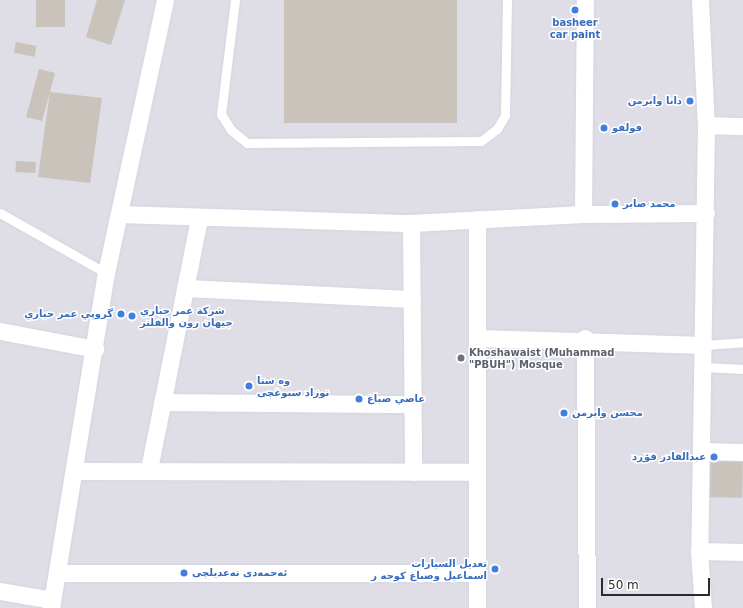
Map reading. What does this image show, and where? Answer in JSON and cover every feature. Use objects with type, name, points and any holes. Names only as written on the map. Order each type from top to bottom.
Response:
[{"type":"street","points":[[0,591],[51,604],[95,349],[106,273],[165,0]]},
{"type":"street","points":[[584,214],[585,0]]},
{"type":"street","points":[[700,0],[706,126],[704,367],[699,551],[702,608]]},
{"type":"street","points":[[706,126],[743,126]]},
{"type":"street","points":[[119,214],[199,218],[411,223],[584,214],[706,213]]},
{"type":"street","points":[[149,469],[199,218]]},
{"type":"street","points":[[477,219],[478,338],[474,472],[477,608]]},
{"type":"street","points":[[411,223],[412,299],[410,404],[413,472]]},
{"type":"street","points":[[185,288],[412,299]]},
{"type":"street","points":[[0,331],[95,349]]},
{"type":"street","points":[[478,338],[585,338],[704,345]]},
{"type":"street","points":[[585,338],[587,608]]},
{"type":"street","points":[[162,402],[410,404]]},
{"type":"street","points":[[701,451],[743,452]]},
{"type":"street","points":[[74,471],[149,469],[474,472]]},
{"type":"street","points":[[699,551],[743,552]]},
{"type":"street","points":[[57,573],[476,573]]},
{"type":"lane","points":[[235,0],[221,114],[231,130],[247,143],[481,141],[498,129],[505,115],[507,0]]},
{"type":"lane","points":[[0,212],[106,273]]},
{"type":"lane","points":[[704,345],[743,342]]},
{"type":"lane","points":[[704,367],[743,370]]},
{"type":"shaded area","points":[[0,0],[743,0],[743,608],[0,608]]},
{"type":"building","points":[[36,0],[65,0],[65,27],[36,27]]},
{"type":"building","points":[[97,0],[125,0],[111,45],[86,37]]},
{"type":"building","points":[[284,0],[457,0],[457,123],[284,123]]},
{"type":"building","points":[[16,42],[37,46],[35,57],[14,53]]},
{"type":"building","points":[[39,69],[55,73],[42,121],[26,117]]},
{"type":"building","points":[[50,92],[102,98],[90,183],[38,177]]},
{"type":"building","points":[[16,161],[36,162],[35,173],[15,172]]},
{"type":"building","points":[[701,451],[743,452],[742,498],[700,497]]},
{"type":"place","name":"basheer car paint","points":[[575,10]]},
{"type":"place","name":"دانا وایرمن","points":[[690,101]]},
{"type":"place","name":"فولفو","points":[[604,128]]},
{"type":"place","name":"محمد صابر","points":[[615,204]]},
{"type":"place","name":"گروپي عمر حباري","points":[[121,314]]},
{"type":"place","name":"شركة عمر حباري جيھان رون والفلتر","points":[[132,316]]},
{"type":"place","name":"Khoshawaist (Muhammad \"PBUH\") Mosque","points":[[461,358]]},
{"type":"place","name":"وه ستا نوزاد سبوغچى","points":[[249,386]]},
{"type":"place","name":"عاصي صباغ","points":[[359,399]]},
{"type":"place","name":"محسن وایرمن","points":[[564,413]]},
{"type":"place","name":"عبدالقادر فۆڕد","points":[[714,457]]},
{"type":"place","name":"تعديل السيارات اسماعيل وصباغ كوجه ر","points":[[495,569]]},
{"type":"place","name":"ئەحمەدی تەعدیلچی","points":[[184,573]]}]
